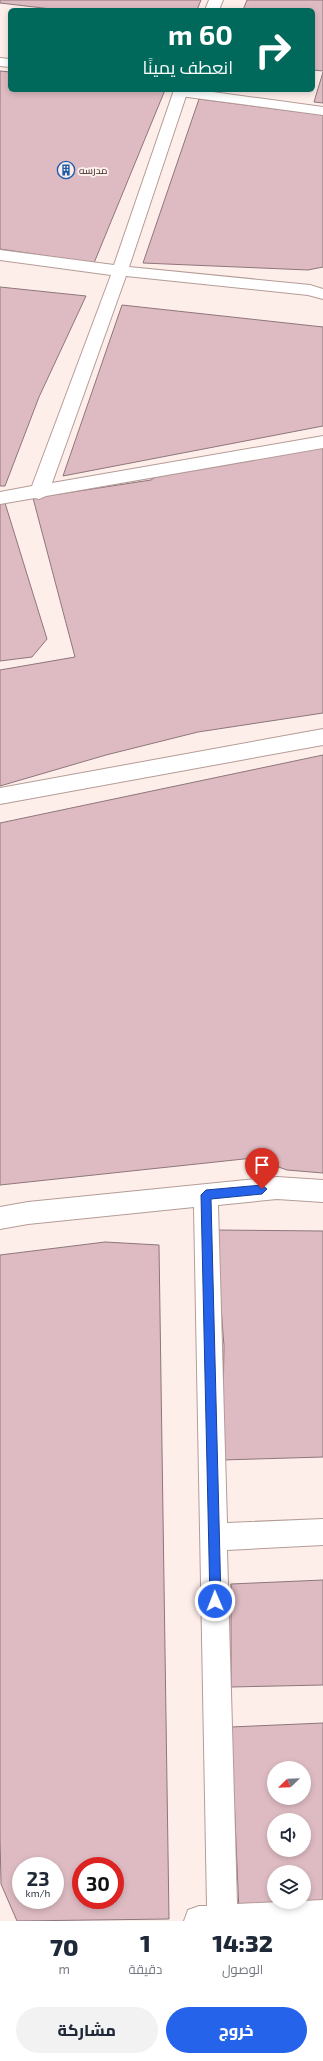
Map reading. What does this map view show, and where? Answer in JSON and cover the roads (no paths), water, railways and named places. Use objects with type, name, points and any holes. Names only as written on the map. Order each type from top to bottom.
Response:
[{"type":"street","points":[[39,493],[120,270],[180,92]]},
{"type":"street","points":[[187,92],[323,111]]},
{"type":"street","points":[[0,255],[120,270],[319,290]]},
{"type":"street","points":[[0,498],[39,493],[323,442]]},
{"type":"street","points":[[0,796],[323,737]]},
{"type":"street","points":[[0,1218],[28,1213],[277,1188],[323,1191]]},
{"type":"street","points":[[206,1195],[214,1537],[214,1920],[323,1915]]},
{"type":"street","points":[[214,1537],[323,1532]]},
{"type":"place","name":"مدرسه","points":[[66,170]]}]
